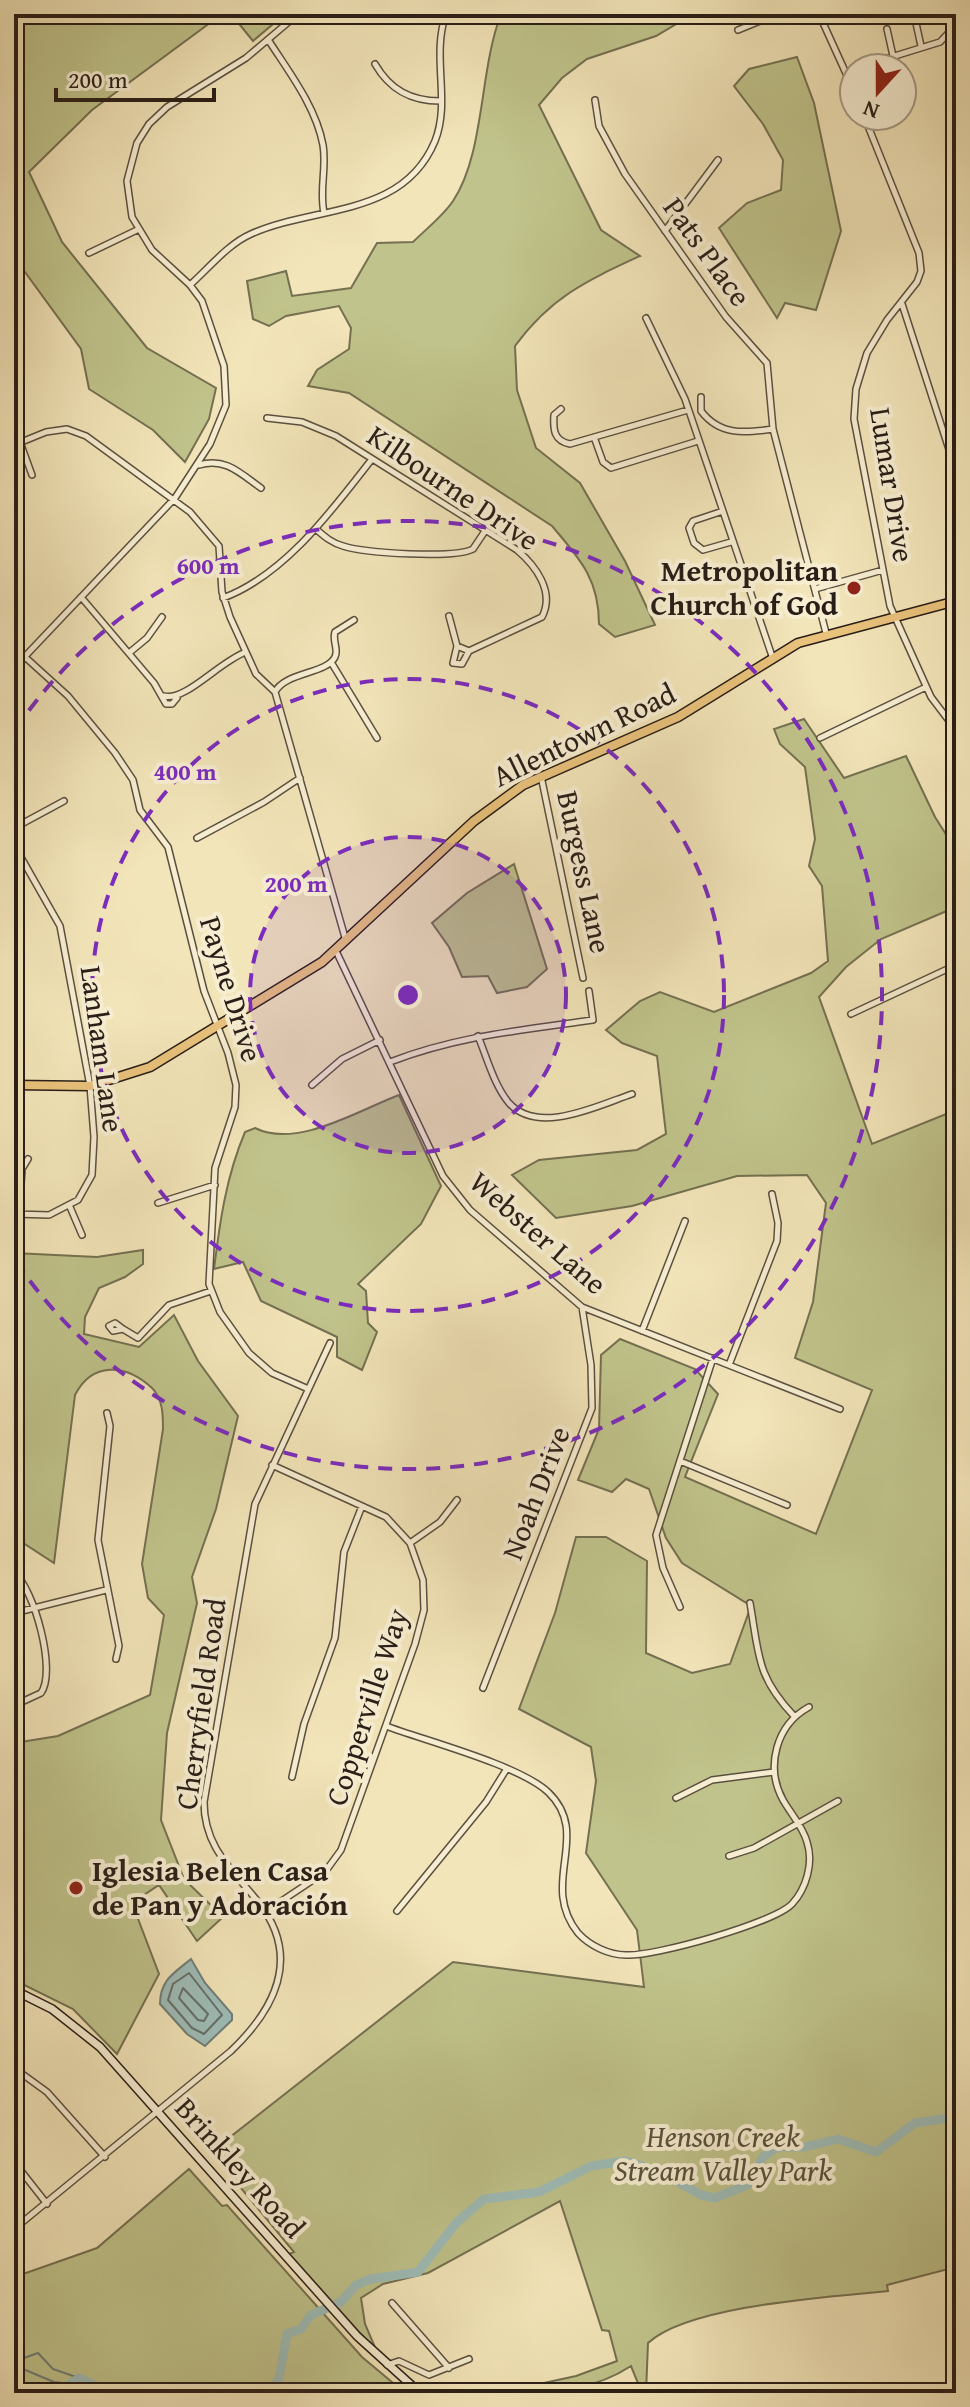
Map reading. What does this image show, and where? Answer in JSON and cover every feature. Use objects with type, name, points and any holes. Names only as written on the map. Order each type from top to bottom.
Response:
[{"type":"main road","name":"Allentown Road","points":[[14,1085],[90,1086],[150,1067],[295,981],[336,951],[474,821],[500,799],[541,775],[678,717],[772,656],[826,633],[956,601]]},
{"type":"main road","name":"Brinkley Road","points":[[14,1990],[52,2009],[88,2035],[338,2316],[420,2393]]},
{"type":"street","points":[[14,668],[175,498],[199,464],[220,422],[227,396],[224,366],[208,313],[190,285],[156,255],[137,230],[130,208],[127,181],[132,155],[144,130],[167,107],[269,41],[298,14]]},
{"type":"street","points":[[190,285],[247,236],[383,197],[414,175],[437,136],[440,101],[438,48],[446,14]]},
{"type":"street","points":[[738,30],[777,14]]},
{"type":"street","points":[[819,14],[838,54]]},
{"type":"street","points":[[896,18],[914,15],[921,46]]},
{"type":"street","points":[[904,52],[940,42],[956,25]]},
{"type":"street","points":[[887,29],[892,52]]},
{"type":"street","points":[[269,41],[290,70],[321,137],[324,161],[320,189],[324,213]]},
{"type":"street","points":[[375,64],[384,77],[404,94],[419,100],[440,101]]},
{"type":"street","name":"Pats Place","points":[[595,100],[595,117],[607,143],[726,317],[764,357],[770,381],[773,429],[826,633]]},
{"type":"street","name":"Lumar Drive","points":[[870,132],[919,253],[920,276],[902,304],[882,326],[867,353],[854,410],[861,465],[894,616],[926,687],[939,710],[956,730]]},
{"type":"street","points":[[665,231],[718,160]]},
{"type":"street","points":[[89,253],[137,230]]},
{"type":"street","points":[[902,304],[956,471]]},
{"type":"street","points":[[646,318],[688,410],[720,512],[772,656]]},
{"type":"street","points":[[701,397],[701,411],[719,427],[739,432],[773,429]]},
{"type":"street","points":[[561,409],[553,419],[559,440],[570,444],[688,410]]},
{"type":"street","name":"Kilbourne Drive","points":[[267,418],[313,426],[372,459],[527,559],[539,575],[547,604],[538,621],[469,651]]},
{"type":"street","points":[[32,475],[17,444],[46,432],[67,429],[86,436],[175,498],[219,546],[223,598],[256,674],[275,692],[347,942]]},
{"type":"street","points":[[594,437],[603,462],[611,468],[698,441]]},
{"type":"street","points":[[223,598],[242,590],[317,530],[372,459]]},
{"type":"street","points":[[199,464],[227,464],[261,488]]},
{"type":"street","points":[[720,512],[691,523],[691,538],[696,546],[706,550],[731,542]]},
{"type":"street","points":[[317,530],[331,542],[349,548],[453,554],[473,549],[485,531]]},
{"type":"street","points":[[814,589],[883,570]]},
{"type":"street","points":[[81,597],[163,696],[177,698],[221,663],[246,652]]},
{"type":"street","points":[[449,616],[457,646],[452,660],[454,664],[462,664],[469,651],[457,646]]},
{"type":"street","points":[[129,653],[147,638],[162,617]]},
{"type":"street","points":[[275,692],[282,683],[331,662],[336,655],[335,632],[354,620]]},
{"type":"street","name":"Payne Drive","points":[[25,657],[68,696],[115,753],[133,780],[140,810],[165,840],[217,1028],[232,1065],[236,1093],[233,1115],[215,1168],[208,1256],[211,1291],[231,1330],[255,1359],[272,1373],[306,1388]]},
{"type":"street","points":[[331,662],[377,738]]},
{"type":"street","points":[[820,738],[926,687]]},
{"type":"street","name":"Burgess Lane","points":[[541,775],[583,978]]},
{"type":"street","points":[[197,838],[301,778]]},
{"type":"street","points":[[14,828],[64,801]]},
{"type":"street","name":"Lanham Lane","points":[[14,845],[60,926],[90,1086],[94,1137],[92,1175],[82,1194],[70,1207]]},
{"type":"street","name":"Webster Lane","points":[[336,951],[443,1176],[458,1198],[582,1307],[840,1409]]},
{"type":"street","points":[[851,1014],[956,965]]},
{"type":"street","name":"Burgess Lane","points":[[478,1036],[528,1026],[593,1020],[589,991]]},
{"type":"street","points":[[390,1062],[434,1045],[478,1036],[502,1092],[512,1106],[527,1115],[553,1117],[632,1094]]},
{"type":"street","points":[[312,1085],[342,1059],[380,1040]]},
{"type":"street","points":[[28,1159],[21,1175],[16,1214],[49,1215],[70,1207],[82,1235]]},
{"type":"street","points":[[158,1203],[215,1185]]},
{"type":"street","points":[[729,1365],[778,1237],[772,1194]]},
{"type":"street","points":[[642,1331],[685,1221]]},
{"type":"street","points":[[107,1316],[115,1323],[109,1326],[111,1330],[123,1329],[138,1338],[169,1305],[211,1291]]},
{"type":"street","name":"Noah Drive","points":[[483,1688],[592,1408],[591,1365],[582,1307]]},
{"type":"street","name":"Cherryfield Road","points":[[14,2229],[158,2113],[251,2032],[271,2003],[280,1962],[275,1935],[265,1912],[218,1855],[207,1826],[204,1802],[249,1529],[272,1465],[330,1343]]},
{"type":"street","points":[[680,1607],[667,1579],[656,1535],[713,1358]]},
{"type":"street","points":[[107,1413],[110,1426],[98,1540],[119,1646],[116,1659]]},
{"type":"street","points":[[680,1461],[787,1505]]},
{"type":"street","name":"Copperville Way","points":[[265,1912],[325,1872],[337,1857],[386,1726],[424,1610],[423,1580],[410,1543],[386,1517],[272,1465]]},
{"type":"street","points":[[410,1543],[440,1522],[457,1500]]},
{"type":"street","points":[[292,1777],[304,1724],[335,1638],[344,1552],[362,1506]]},
{"type":"street","points":[[14,1572],[26,1585],[34,1606],[48,1679],[37,1697],[15,1705]]},
{"type":"street","points":[[14,1613],[106,1590]]},
{"type":"street","points":[[750,1603],[762,1672],[769,1687],[794,1716]]},
{"type":"street","points":[[386,1726],[535,1782],[564,1813],[568,1843],[560,1891],[571,1924],[596,1946],[622,1955],[650,1952],[780,1914],[797,1899],[808,1873],[807,1843],[783,1800],[774,1772],[778,1743],[794,1716],[809,1707]]},
{"type":"street","points":[[397,1911],[486,1802],[506,1770]]},
{"type":"street","points":[[676,1798],[712,1780],[774,1772]]},
{"type":"street","points":[[729,1856],[754,1848],[838,1801]]},
{"type":"street","points":[[14,2068],[47,2092],[105,2157]]},
{"type":"street","points":[[14,2162],[47,2204]]},
{"type":"street","points":[[392,2303],[449,2368]]},
{"type":"street","points":[[387,2365],[399,2361],[429,2375],[469,2359]]},
{"type":"green space","points":[[14,14],[222,14],[92,110],[29,172],[62,242],[147,348],[216,388],[209,419],[185,462],[153,430],[89,389],[81,349],[14,257]]},
{"type":"green space","points":[[231,14],[276,14],[279,19],[253,41]]},
{"type":"green space","points":[[501,14],[693,14],[656,36],[587,59],[562,78],[539,105],[601,230],[640,256],[571,292],[542,315],[515,346],[517,390],[536,448],[580,483],[625,561],[655,625],[615,637],[599,624],[596,594],[586,570],[552,526],[349,393],[308,386],[317,370],[349,349],[351,328],[339,306],[286,316],[269,326],[253,319],[247,281],[286,271],[292,296],[351,288],[377,243],[413,242],[449,207],[471,160],[494,36]]},
{"type":"green space","points":[[797,57],[814,103],[841,231],[816,310],[785,303],[777,318],[719,228],[747,203],[781,190],[783,160],[763,124],[734,86],[749,69]]},
{"type":"green space","name":"Henson Creek Stream Valley Park","points":[[804,719],[844,778],[906,756],[935,817],[956,850],[956,907],[881,939],[846,967],[819,997],[872,1144],[956,1110],[956,2267],[887,2285],[888,2291],[727,2311],[668,2330],[648,2343],[646,2393],[642,2393],[631,2366],[590,2385],[516,2393],[521,2388],[576,2376],[617,2361],[609,2331],[602,2330],[560,2201],[428,2273],[383,2284],[361,2298],[365,2324],[377,2352],[289,2254],[294,2252],[211,2152],[453,1962],[644,1987],[637,1930],[586,1853],[596,1781],[591,1747],[519,1709],[555,1613],[576,1537],[606,1537],[647,1561],[646,1653],[692,1673],[730,1664],[751,1606],[682,1563],[666,1538],[649,1489],[626,1479],[612,1492],[578,1480],[599,1429],[601,1355],[620,1339],[695,1369],[718,1394],[685,1477],[816,1534],[872,1390],[795,1358],[813,1302],[826,1203],[807,1175],[737,1176],[632,1206],[556,1218],[512,1175],[539,1160],[637,1150],[666,1134],[657,1056],[622,1043],[606,1030],[640,1001],[660,992],[714,1012],[811,973],[828,961],[822,886],[809,866],[815,839],[805,767],[780,744],[774,729]]},
{"type":"green space","points":[[514,864],[547,969],[527,987],[497,993],[488,976],[462,977],[449,947],[432,923],[467,893]]},
{"type":"green space","points":[[399,1095],[441,1186],[421,1224],[358,1284],[366,1291],[368,1323],[377,1332],[362,1370],[337,1357],[337,1337],[261,1301],[243,1262],[214,1269],[216,1251],[228,1182],[245,1132],[255,1128],[272,1133],[308,1131]]},
{"type":"green space","points":[[143,1250],[143,1264],[125,1277],[99,1288],[85,1317],[84,1334],[139,1347],[174,1315],[198,1361],[238,1416],[216,1509],[192,1577],[197,1603],[167,1733],[161,1820],[184,1879],[223,1917],[197,1941],[159,1885],[132,1903],[159,1974],[117,2054],[73,2009],[14,1980],[14,1743],[58,1736],[150,1695],[164,1615],[148,1598],[142,1564],[163,1429],[162,1413],[156,1392],[131,1374],[110,1370],[90,1376],[75,1395],[54,1563],[14,1537],[14,1253],[97,1257]]},
{"type":"green space","points":[[189,2169],[222,2206],[227,2205],[362,2357],[405,2393],[14,2393],[14,2273],[26,2273],[97,2248]]},
{"type":"water","points":[[191,1959],[205,1983],[232,2014],[232,2020],[205,2046],[187,2034],[160,2004],[165,1983]]},
{"type":"waterway","points":[[270,2393],[279,2378],[287,2334],[301,2329],[311,2315],[341,2302],[356,2285],[371,2279],[418,2272],[457,2222],[484,2199],[539,2192],[591,2166],[626,2161],[660,2172],[701,2195],[715,2198],[747,2185],[763,2157],[777,2147],[805,2147],[838,2139],[876,2152],[915,2123],[956,2117]]},
{"type":"waterway","points":[[21,2359],[38,2353],[53,2369],[79,2378]]},
{"type":"waterway","points":[[14,2355],[23,2369],[54,2382],[71,2384]]},
{"type":"waterway","points":[[56,2393],[79,2378],[112,2393]]},
{"type":"place","name":"Metropolitan Church of God","points":[[854,588]]},
{"type":"place","name":"Iglesia Belen Casa de Pan y Adoración","points":[[76,1888]]}]
